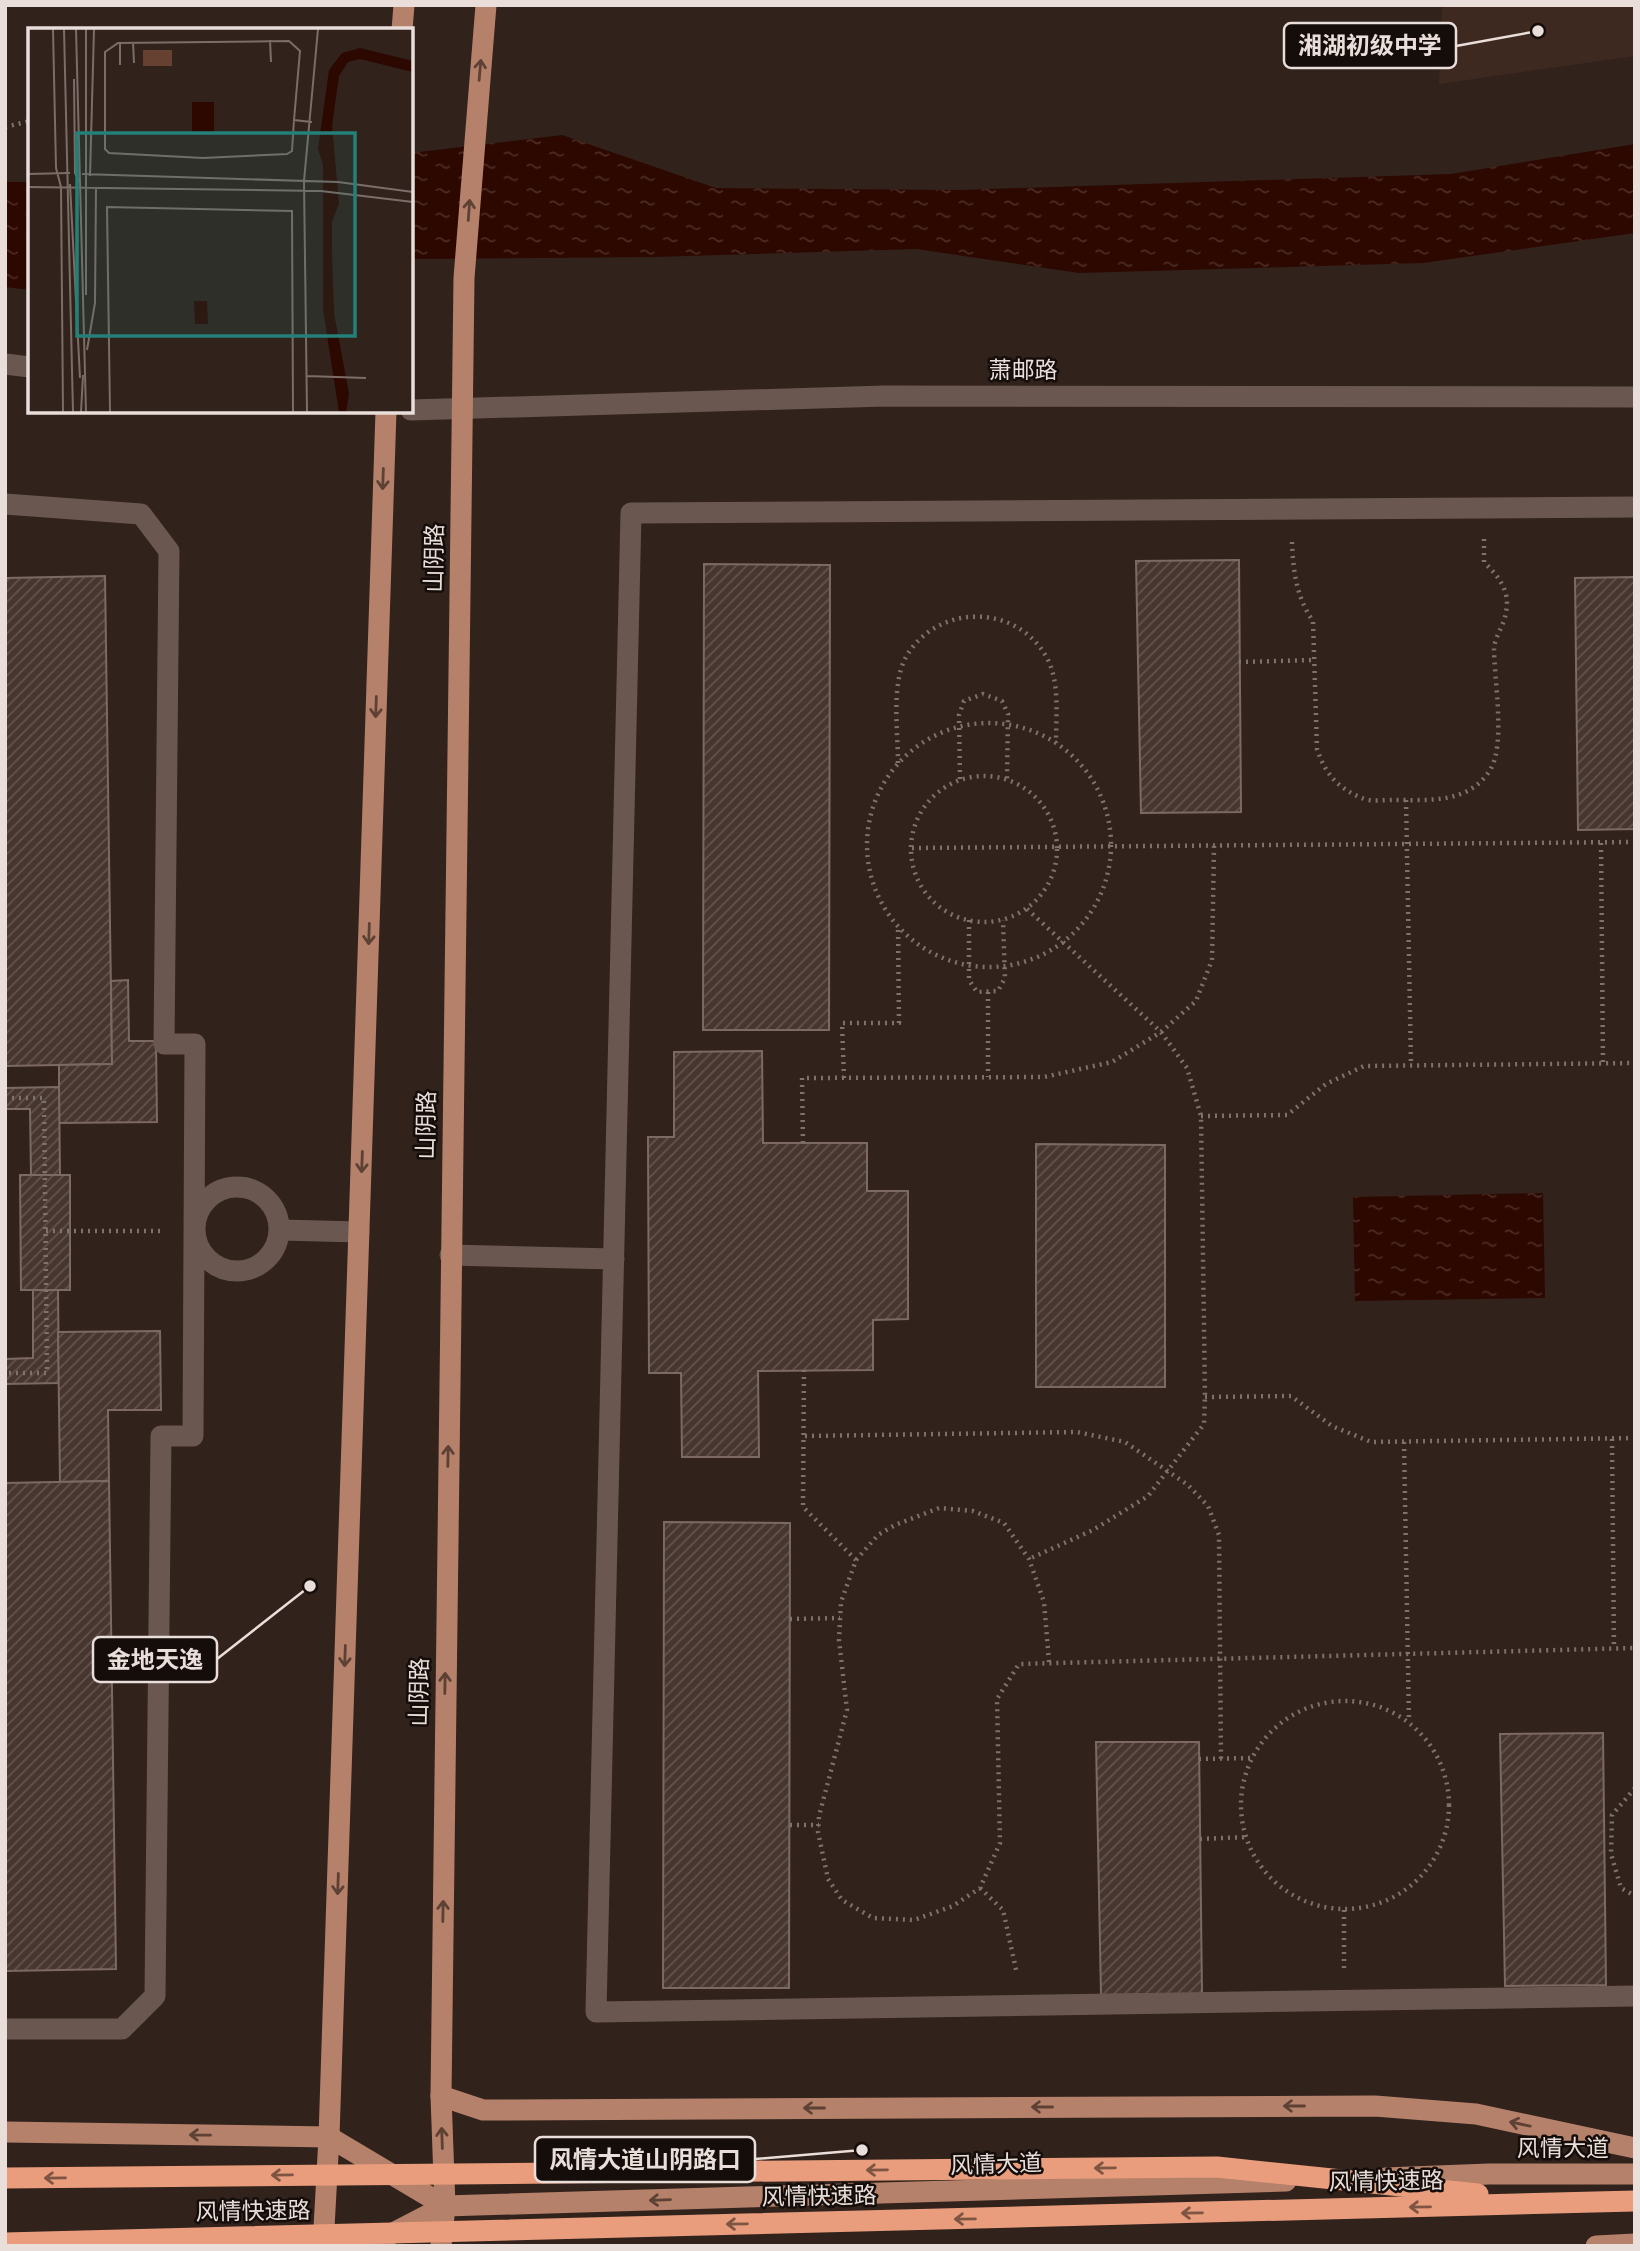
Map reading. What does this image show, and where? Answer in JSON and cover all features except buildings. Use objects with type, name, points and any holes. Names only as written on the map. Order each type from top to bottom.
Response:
[{"type":"highway","points":[[5,2178],[1217,2166],[1563,2203]]},
{"type":"highway","name":"风情快速路","points":[[5,2243],[1635,2201]]},
{"type":"main road","points":[[402,28],[404,5]]},
{"type":"main road","name":"山阴路","points":[[441,2246],[445,2206],[441,2096],[464,278],[486,5]]},
{"type":"main road","points":[[323,2246],[329,2137],[386,413]]},
{"type":"main road","points":[[441,2096],[483,2110],[1375,2106],[1476,2114],[1635,2148]]},
{"type":"main road","points":[[5,2132],[329,2137],[445,2206]]},
{"type":"main road","name":"风情大道","points":[[368,2246],[445,2206],[1489,2174],[1635,2174]]},
{"type":"main road","points":[[1596,2246],[1635,2244]]},
{"type":"street","points":[[5,364],[28,367]]},
{"type":"street","name":"萧邮路","points":[[413,410],[885,396],[1635,397]]},
{"type":"street","points":[[5,504],[141,514],[169,551],[164,1044],[195,1044],[193,1436],[161,1436],[155,1996],[122,2029],[5,2029]]},
{"type":"street","points":[[1635,507],[631,513],[596,2012],[1635,1996]]},
{"type":"street","points":[[237,1187],[250,1188],[262,1194],[272,1204],[280,1230],[278,1243],[263,1264],[238,1272],[214,1265],[204,1256],[197,1244],[195,1231],[196,1218],[202,1205],[223,1189],[237,1187]]},
{"type":"street","points":[[280,1230],[359,1232]]},
{"type":"street","points":[[450,1255],[614,1259]]},
{"type":"path","points":[[5,127],[28,121]]},
{"type":"path","points":[[1290,509],[1293,573],[1312,621],[1317,749],[1324,768],[1338,784],[1364,800],[1444,800],[1474,788],[1491,769],[1498,744],[1494,644],[1504,620],[1507,593],[1497,575],[1484,562],[1484,508]]},
{"type":"path","points":[[898,764],[897,681],[906,657],[921,638],[941,623],[964,616],[989,616],[1013,624],[1033,638],[1047,659],[1056,682],[1056,743]]},
{"type":"path","points":[[1239,662],[1314,660]]},
{"type":"path","points":[[960,779],[959,715],[964,701],[983,694],[1002,701],[1008,714],[1007,779]]},
{"type":"path","points":[[970,724],[1008,724],[1051,738],[1083,765],[1104,801],[1112,847],[1107,881],[1089,916],[1063,943],[1028,962],[990,968],[951,962],[917,944],[898,926],[890,917],[873,881],[867,840],[876,799],[898,764],[931,738],[970,724]]},
{"type":"path","points":[[984,775],[1007,779],[1029,790],[1045,807],[1055,830],[1057,848],[1053,875],[1042,894],[1027,909],[1003,920],[978,922],[953,915],[933,901],[918,880],[911,855],[913,831],[922,809],[939,791],[960,779],[984,775]]},
{"type":"path","points":[[1406,800],[1411,1065]]},
{"type":"path","points":[[912,848],[1635,842]]},
{"type":"path","points":[[1601,843],[1603,1063]]},
{"type":"path","points":[[803,1143],[802,1078],[1044,1077],[1112,1062],[1161,1032],[1196,1001],[1212,960],[1214,846]]},
{"type":"path","points":[[1027,909],[1161,1032],[1187,1068],[1201,1116],[1205,1397],[1204,1424],[1148,1496],[1093,1531],[1029,1559]]},
{"type":"path","points":[[969,920],[969,980],[977,992],[998,991],[1005,978],[1003,920]]},
{"type":"path","points":[[844,1078],[842,1023],[899,1023],[898,926]]},
{"type":"path","points":[[988,992],[988,1077]]},
{"type":"path","points":[[1201,1116],[1287,1115],[1326,1084],[1364,1066],[1635,1063]]},
{"type":"path","points":[[5,1098],[44,1098],[47,1373],[5,1373]]},
{"type":"path","points":[[46,1231],[195,1231]]},
{"type":"path","points":[[804,1370],[803,1507],[856,1560]]},
{"type":"path","points":[[1205,1397],[1291,1396],[1332,1426],[1371,1442],[1635,1438]]},
{"type":"path","points":[[805,1436],[1077,1432],[1125,1442],[1188,1485],[1208,1507],[1219,1535],[1221,1759]]},
{"type":"path","points":[[1612,1439],[1614,1649]]},
{"type":"path","points":[[1404,1442],[1409,1723]]},
{"type":"path","points":[[1049,1662],[1044,1602],[1029,1559],[1004,1523],[973,1511],[939,1508],[895,1525],[878,1535],[856,1560],[841,1602],[840,1618],[839,1640],[847,1710],[819,1816],[818,1832],[828,1879],[842,1900],[873,1917],[914,1920],[953,1906],[980,1888],[1000,1843],[997,1699],[1019,1664],[1635,1648]]},
{"type":"path","points":[[790,1619],[840,1618]]},
{"type":"path","points":[[1329,1700],[1363,1701],[1395,1712],[1409,1723],[1421,1732],[1440,1760],[1449,1792],[1448,1826],[1435,1859],[1411,1886],[1380,1904],[1344,1910],[1309,1904],[1277,1885],[1255,1858],[1242,1824],[1241,1790],[1251,1758],[1270,1731],[1297,1710],[1329,1700]]},
{"type":"path","points":[[1199,1759],[1251,1758]]},
{"type":"path","points":[[1635,1788],[1612,1815],[1611,1854],[1621,1888],[1635,1896]]},
{"type":"path","points":[[790,1825],[819,1825]]},
{"type":"path","points":[[1200,1839],[1247,1837]]},
{"type":"path","points":[[980,1888],[1003,1910],[1024,2006]]},
{"type":"path","points":[[1344,1910],[1344,2000]]},
{"type":"shaded area","points":[[1442,5],[1635,5],[1635,56],[1439,84]]},
{"type":"water","points":[[562,135],[716,188],[960,190],[1451,174],[1635,144],[1635,233],[1423,263],[1079,273],[916,249],[655,257],[413,259],[413,153]]},
{"type":"water","points":[[5,182],[28,182],[28,290],[5,287]]},
{"type":"water","points":[[1543,1193],[1545,1298],[1355,1301],[1353,1197]]},
{"type":"place","name":"湘湖初级中学","points":[[1538,31]]},
{"type":"place","name":"金地天逸","points":[[310,1586]]},
{"type":"place","name":"风情大道山阴路口","points":[[862,2150]]}]
